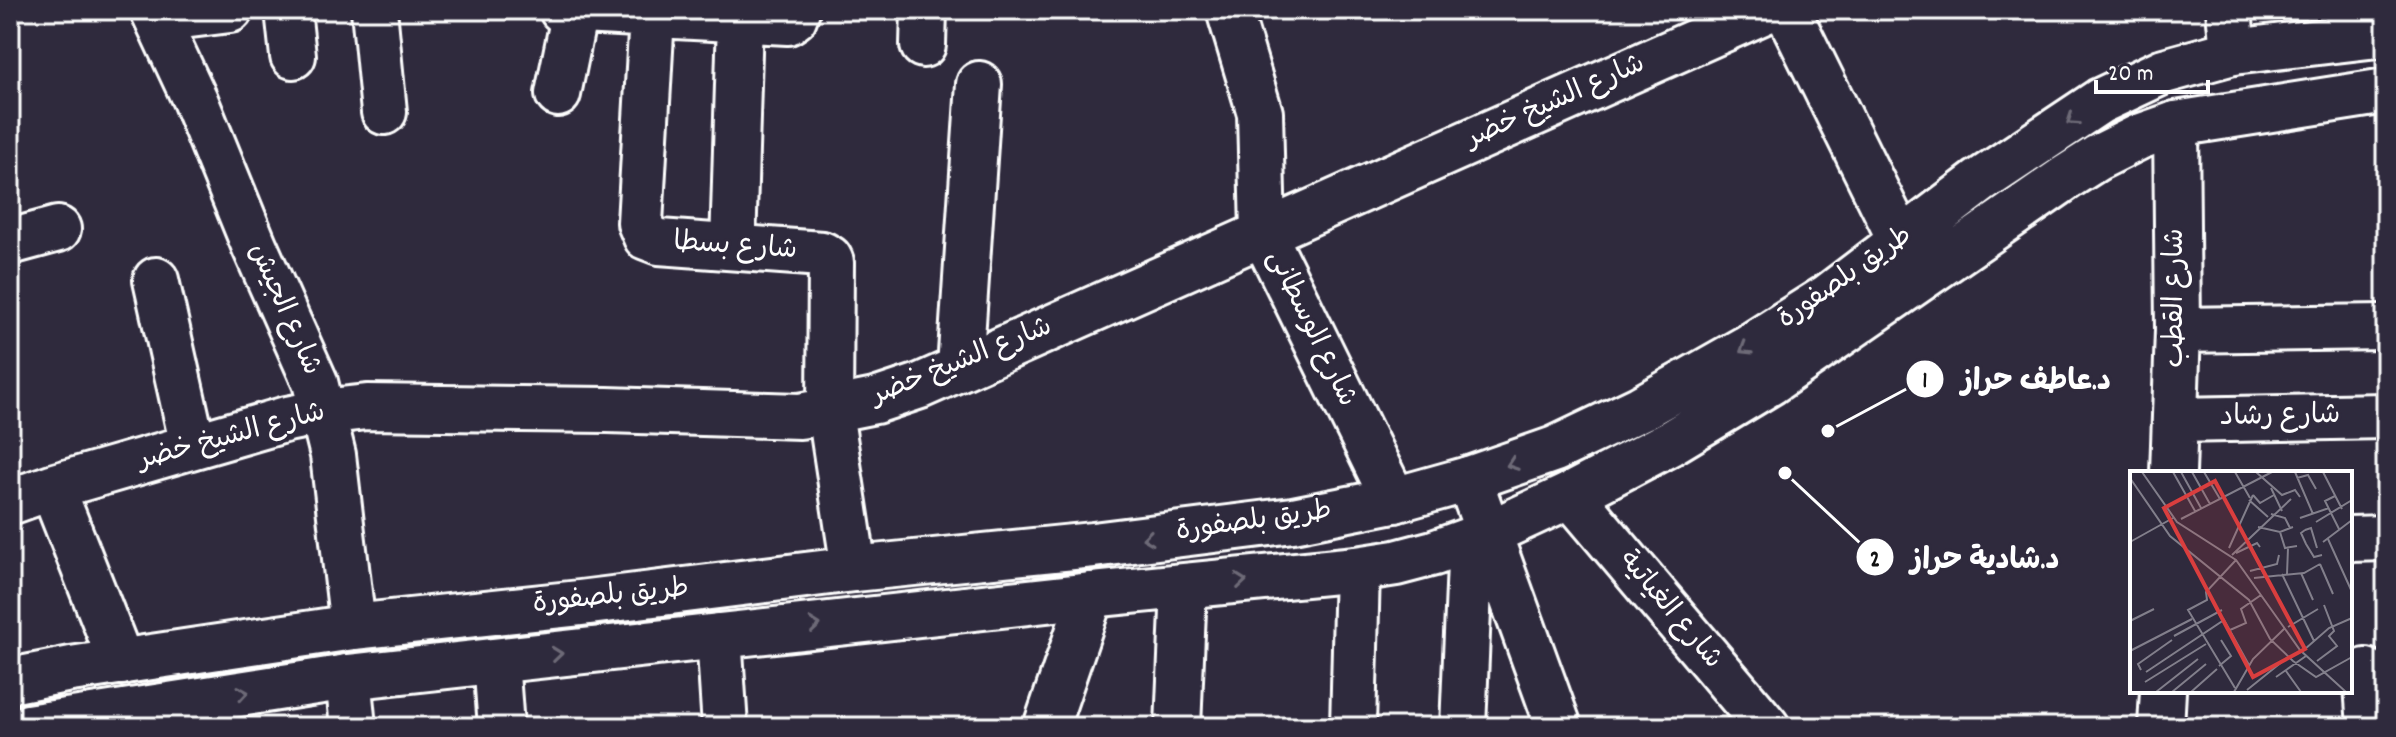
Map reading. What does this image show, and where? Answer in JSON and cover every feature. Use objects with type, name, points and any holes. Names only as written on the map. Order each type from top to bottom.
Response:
[{"type":"street","points":[[156,15],[230,10]]},
{"type":"street","points":[[288,10],[293,56]]},
{"type":"street","points":[[374,10],[384,112]]},
{"type":"street","points":[[562,10],[788,22],[797,10]]},
{"type":"street","name":"شارع الوسطانى","points":[[1229,10],[1260,113],[1263,233],[1394,500]]},
{"type":"street","name":"شارع الشيخ خضر","points":[[10,502],[193,446],[322,412],[367,407],[800,416],[875,401],[920,386],[1767,10]]},
{"type":"street","points":[[1787,10],[1901,241]]},
{"type":"street","points":[[558,94],[575,11]]},
{"type":"street","name":"شارع بسطا","points":[[673,14],[640,223],[642,231],[652,241],[822,254],[829,258],[830,412],[854,569]]},
{"type":"street","name":"شارع الجيش","points":[[156,15],[311,371],[333,455],[353,627]]},
{"type":"street","points":[[733,246],[740,20]]},
{"type":"street","name":"طريق بلصفورة","points":[[10,681],[353,627],[854,569],[1093,545],[1293,520],[1394,500],[1469,479],[1555,449],[1641,408],[1747,348],[1817,303],[1980,181],[2100,101],[2164,71],[2231,31],[2386,34]]},
{"type":"street","points":[[960,368],[979,84]]},
{"type":"street","points":[[2386,91],[2386,120]]},
{"type":"street","name":"طريق بلصفورة","points":[[28,727],[178,715],[348,677],[1091,595],[1357,569],[1408,560],[1480,537],[1571,495],[1670,443],[1771,382],[2097,158],[2139,137],[2176,124],[2386,91]]},
{"type":"street","name":"شارع القطب","points":[[2173,471],[2178,330],[2176,124]]},
{"type":"street","points":[[10,242],[58,229]]},
{"type":"street","points":[[156,280],[193,446]]},
{"type":"street","points":[[2178,330],[2386,327]]},
{"type":"street","name":"شارع رشاد","points":[[2175,420],[2386,416]]},
{"type":"street","points":[[1469,479],[1480,537],[1559,727]]},
{"type":"street","points":[[52,487],[121,662]]},
{"type":"street","name":"شارع الغياتية","points":[[1571,495],[1767,727]]},
{"type":"street","points":[[1463,727],[1480,537]]},
{"type":"street","points":[[2352,539],[2386,538]]},
{"type":"street","points":[[1353,727],[1357,569]]},
{"type":"street","points":[[1178,727],[1184,587]]},
{"type":"street","points":[[1056,725],[1091,595]]},
{"type":"street","points":[[719,636],[725,727]]},
{"type":"street","points":[[496,661],[501,727]]},
{"type":"street","points":[[2367,671],[2370,727]]},
{"type":"street","points":[[348,677],[353,727]]},
{"type":"street","points":[[2161,727],[2163,693]]},
{"type":"place","name":"د.عاطف حراز","points":[[1828,431]]},
{"type":"place","name":"د.شادية حراز","points":[[1785,473]]}]
